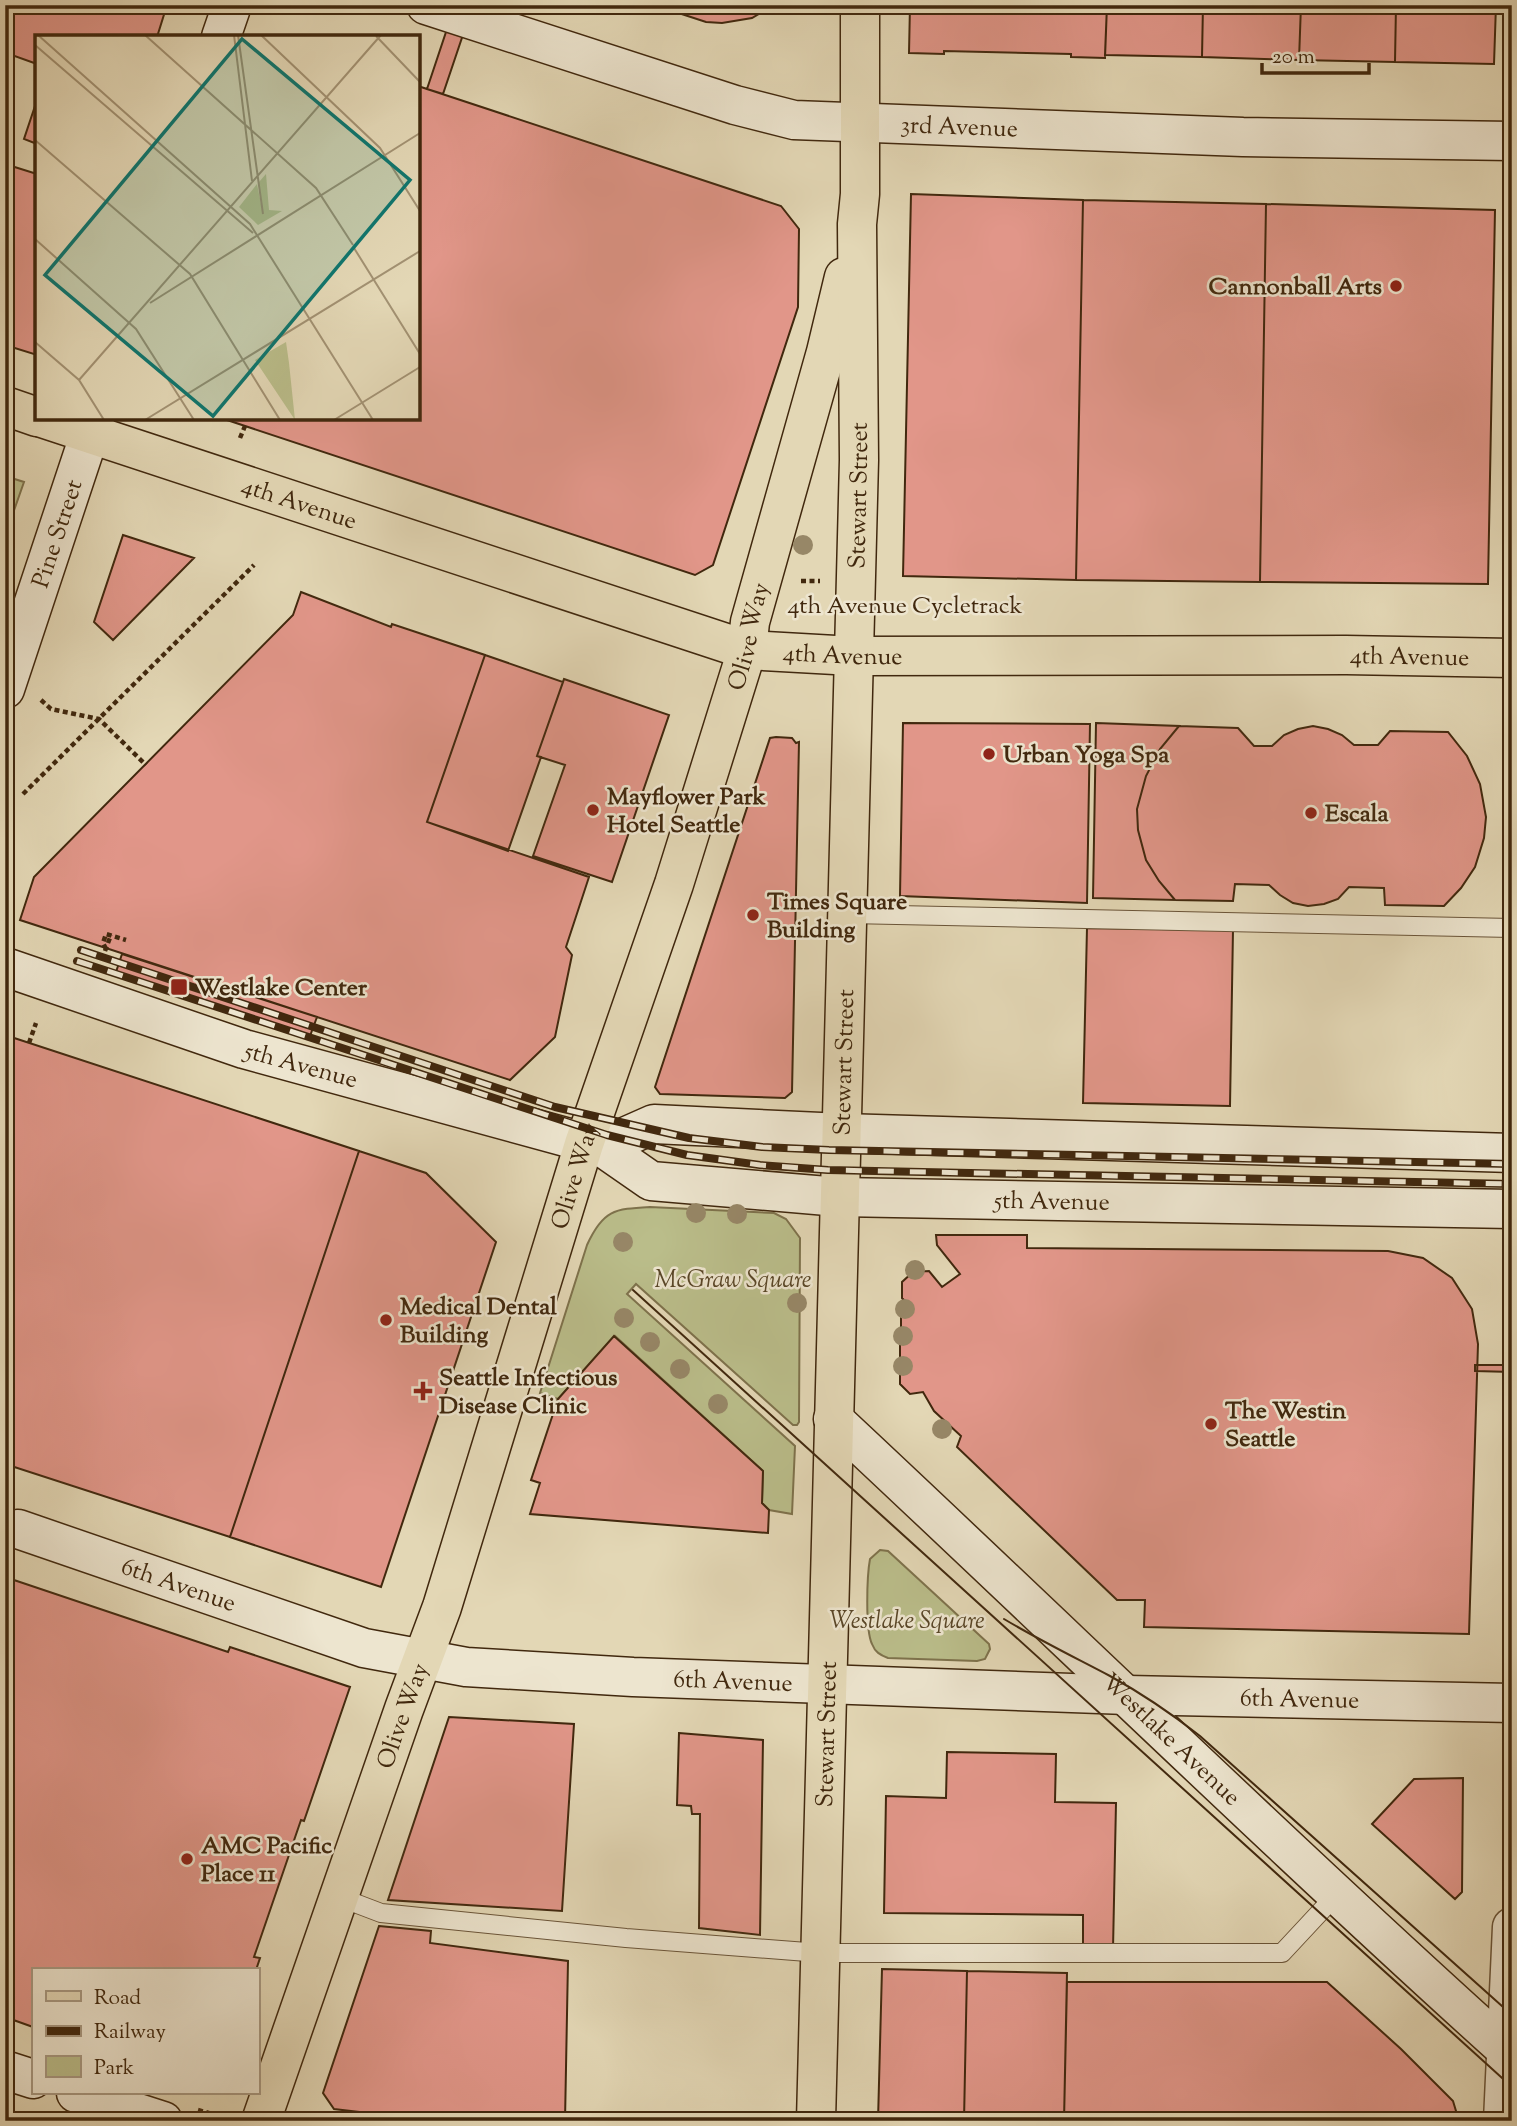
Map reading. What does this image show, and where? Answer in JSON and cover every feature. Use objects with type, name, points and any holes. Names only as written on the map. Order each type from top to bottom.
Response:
[{"type":"main road","points":[[222,35],[232,5]]},
{"type":"main road","name":"3rd Avenue","points":[[426,5],[765,114],[794,120],[1243,137],[1512,141]]},
{"type":"main road","name":"Stewart Street","points":[[816,2121],[859,460],[857,224],[860,194],[860,5]]},
{"type":"main road","name":"Olive Way","points":[[261,2121],[423,1660],[593,1146],[747,650],[750,622],[826,352],[857,224]]},
{"type":"main road","name":"4th Avenue","points":[[5,406],[35,416]]},
{"type":"main road","name":"4th Avenue","points":[[57,420],[92,426],[747,650],[853,656],[1305,654],[1512,658]]},
{"type":"main road","name":"Pine Street","points":[[22,693],[92,426]]},
{"type":"main road","name":"5th Avenue","points":[[5,967],[244,1049],[593,1146],[651,1181],[839,1197],[1512,1209]]},
{"type":"main road","points":[[593,1146],[654,1124],[842,1133],[1512,1153]]},
{"type":"main road","name":"Westlake Avenue","points":[[833,1419],[1127,1695],[1231,1797],[1509,2053]]},
{"type":"main road","name":"6th Avenue","points":[[18,1529],[364,1648],[466,1667],[591,1675],[1127,1695],[1512,1703]]},
{"type":"main road","points":[[1503,2121],[1509,2053],[1512,1927]]},
{"type":"main road","points":[[5,2070],[32,2079]]},
{"type":"main road","points":[[79,2094],[163,2121]]},
{"type":"lane","points":[[848,914],[1512,928]]},
{"type":"lane","points":[[339,1897],[381,1913],[626,1938],[820,1954],[1282,1954],[1336,1895]]},
{"type":"path","points":[[240,438],[244,426]]},
{"type":"path","points":[[23,794],[254,565]]},
{"type":"path","points":[[22,693],[51,709],[99,719],[146,765]]},
{"type":"path","points":[[102,959],[111,935],[126,940]]},
{"type":"path","points":[[29,1043],[36,1023]]},
{"type":"green space","points":[[5,476],[24,482],[5,536]]},
{"type":"green space","name":"McGraw Square","points":[[650,1207],[774,1213],[786,1219],[800,1238],[797,1425],[793,1425],[636,1284],[627,1294],[795,1446],[792,1514],[769,1510],[762,1503],[763,1471],[615,1336],[558,1399],[540,1393],[593,1233],[604,1218],[611,1214]]},
{"type":"green space","name":"Westlake Square","points":[[880,1550],[888,1551],[989,1644],[990,1649],[985,1659],[888,1658],[876,1651],[868,1627],[867,1589],[870,1559]]},
{"type":"building","points":[[5,5],[167,5],[158,35],[35,35],[35,63],[12,55],[11,60],[5,58]]},
{"type":"building","points":[[455,5],[473,5],[443,94],[427,89]]},
{"type":"building","points":[[654,5],[774,5],[752,18],[722,23],[706,22]]},
{"type":"building","points":[[910,5],[1107,5],[1105,58],[1071,57],[1071,54],[944,51],[944,54],[909,53]]},
{"type":"building","points":[[1107,5],[1203,5],[1202,57],[1105,55]]},
{"type":"building","points":[[1203,5],[1301,5],[1299,60],[1202,57]]},
{"type":"building","points":[[1301,5],[1396,5],[1395,62],[1299,60]]},
{"type":"building","points":[[1396,5],[1496,5],[1494,64],[1395,62]]},
{"type":"building","points":[[420,87],[781,206],[799,229],[798,307],[713,565],[695,575],[227,420],[420,420]]},
{"type":"building","points":[[35,106],[35,143],[24,139]]},
{"type":"building","points":[[5,164],[35,173],[35,354],[5,345]]},
{"type":"building","points":[[911,194],[1083,200],[1076,580],[903,576]]},
{"type":"building","points":[[1083,200],[1266,204],[1260,582],[1076,580]]},
{"type":"building","points":[[1266,204],[1495,210],[1488,584],[1260,582]]},
{"type":"building","points":[[123,535],[194,558],[113,640],[94,622]]},
{"type":"building","name":"Westlake Center","points":[[301,592],[391,627],[392,624],[485,655],[427,822],[589,877],[566,947],[572,955],[555,1037],[510,1080],[20,920],[34,877],[293,615]]},
{"type":"building","points":[[485,655],[563,682],[537,756],[541,757],[508,851],[427,822]]},
{"type":"building","name":"Mayflower Park Hotel Seattle","points":[[564,679],[669,715],[612,882],[533,856],[565,765],[537,756]]},
{"type":"building","points":[[903,723],[1090,724],[1087,903],[900,896]]},
{"type":"building","points":[[1096,723],[1179,726],[1160,749],[1146,776],[1137,809],[1138,830],[1146,860],[1175,900],[1093,898]]},
{"type":"building","name":"Escala","points":[[1179,726],[1238,728],[1254,746],[1272,746],[1284,735],[1313,726],[1342,735],[1354,745],[1378,745],[1390,731],[1448,732],[1467,756],[1480,784],[1486,817],[1484,838],[1475,867],[1461,888],[1444,906],[1385,905],[1384,888],[1349,887],[1338,899],[1308,906],[1293,903],[1269,885],[1235,884],[1233,901],[1175,900],[1146,860],[1138,830],[1137,809],[1146,776],[1160,749]]},
{"type":"building","name":"Times Square Building","points":[[770,738],[792,738],[796,743],[799,742],[792,1092],[785,1098],[660,1094],[655,1087]]},
{"type":"building","points":[[1087,928],[1233,930],[1230,1106],[1083,1103]]},
{"type":"building","name":"Westlake Center","points":[[122,954],[317,1017],[310,1036],[116,972]]},
{"type":"building","points":[[5,1035],[359,1151],[230,1537],[5,1464]]},
{"type":"building","name":"Medical Dental Building","points":[[359,1151],[426,1173],[496,1242],[381,1587],[230,1537]]},
{"type":"building","name":"The Westin Seattle","points":[[936,1235],[1027,1235],[1027,1248],[1388,1251],[1423,1258],[1452,1278],[1472,1309],[1478,1344],[1469,1634],[1144,1627],[1145,1600],[1117,1600],[957,1447],[961,1436],[934,1411],[923,1392],[910,1394],[900,1384],[900,1373],[907,1366],[900,1357],[900,1343],[908,1337],[901,1327],[901,1314],[912,1309],[902,1298],[902,1282],[913,1272],[929,1271],[942,1287],[960,1274],[937,1245]]},
{"type":"building","points":[[614,1336],[763,1471],[762,1503],[769,1510],[768,1533],[530,1514],[540,1483],[531,1480],[558,1399]]},
{"type":"building","points":[[1475,1365],[1512,1365],[1512,1372],[1475,1371]]},
{"type":"building","points":[[5,1577],[228,1652],[230,1647],[350,1687],[254,1957],[260,1958],[257,1968],[32,1968],[32,2027],[5,2017]]},
{"type":"building","points":[[449,1717],[574,1724],[562,1911],[388,1900]]},
{"type":"building","points":[[679,1733],[763,1740],[760,1935],[699,1928],[700,1814],[692,1814],[691,1806],[677,1805]]},
{"type":"building","points":[[947,1752],[1056,1754],[1055,1802],[1116,1803],[1113,1949],[1083,1949],[1083,1915],[884,1913],[886,1796],[946,1798]]},
{"type":"building","points":[[1463,1778],[1462,1892],[1455,1899],[1372,1824],[1414,1779]]},
{"type":"building","points":[[379,1926],[431,1931],[430,1943],[568,1961],[565,2121],[436,2121],[334,2109],[323,2093]]},
{"type":"building","points":[[882,1969],[967,1971],[964,2121],[878,2121]]},
{"type":"building","points":[[967,1971],[1067,1973],[1064,2121],[964,2121]]},
{"type":"building","points":[[1067,1982],[1327,1982],[1401,2049],[1453,2101],[1459,2121],[1064,2121]]},
{"type":"tram line","points":[[633,1290],[1512,2087]]},
{"type":"tram line","points":[[1004,1619],[1133,1689],[1200,1736],[1512,2015]]},
{"type":"railway","points":[[81,950],[555,1107],[689,1138],[762,1147],[829,1150],[1512,1164]]},
{"type":"railway","points":[[77,961],[607,1135],[687,1155],[760,1165],[828,1170],[1512,1184]]},
{"type":"place","name":"Cannonball Arts","points":[[1396,286]]},
{"type":"place","name":"Urban Yoga Spa","points":[[989,754]]},
{"type":"place","name":"Mayflower Park Hotel Seattle","points":[[593,810]]},
{"type":"place","name":"Escala","points":[[1311,813]]},
{"type":"place","name":"Times Square Building","points":[[753,915]]},
{"type":"place","name":"Westlake Center","points":[[179,987]]},
{"type":"place","name":"Medical Dental Building","points":[[386,1320]]},
{"type":"place","name":"Seattle Infectious Disease Clinic","points":[[423,1391]]},
{"type":"place","name":"The Westin Seattle","points":[[1211,1424]]},
{"type":"place","name":"AMC Pacific Place 11","points":[[187,1859]]}]
